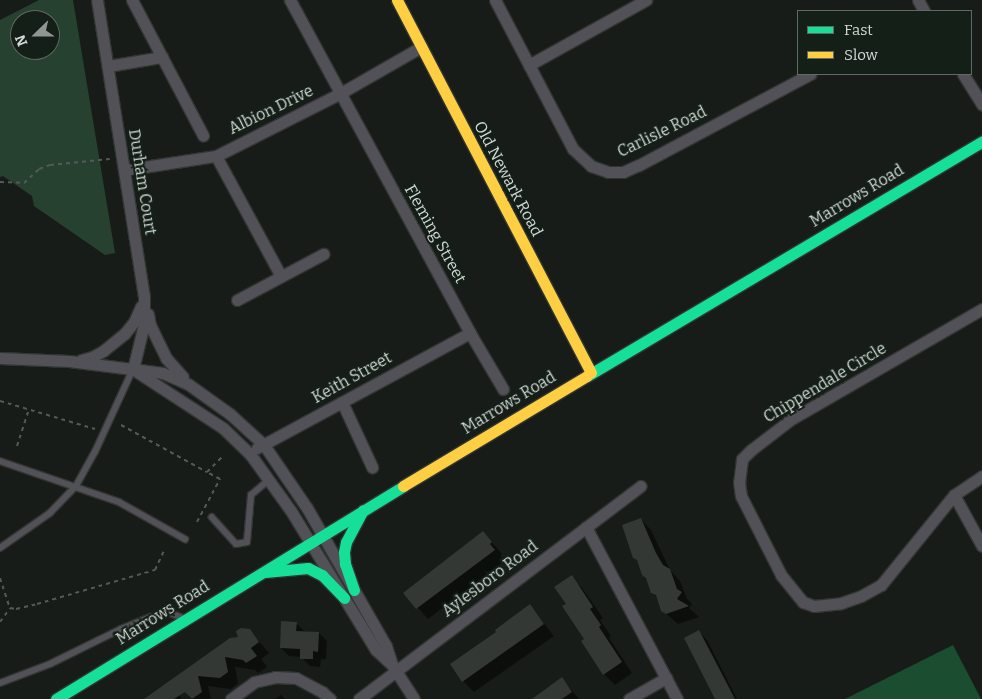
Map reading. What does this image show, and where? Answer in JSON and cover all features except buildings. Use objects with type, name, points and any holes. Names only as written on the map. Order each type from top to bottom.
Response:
[{"type":"street","name":"Durham Court","points":[[97,0],[144,297],[144,324],[132,369]]},
{"type":"street","points":[[132,0],[203,135]]},
{"type":"street","name":"Fleming Street","points":[[290,0],[470,332],[503,389]]},
{"type":"street","name":"Old Newark Road","points":[[397,0],[591,372]]},
{"type":"street","name":"Carlisle Road","points":[[495,0],[574,148],[591,166],[608,172],[623,172],[639,165],[808,75]]},
{"type":"street","points":[[529,64],[646,0]]},
{"type":"street","name":"Albion Drive","points":[[124,170],[216,156],[340,94],[421,47]]},
{"type":"street","points":[[108,66],[162,57]]},
{"type":"street","points":[[964,75],[982,106]]},
{"type":"street","name":"Marrows Road","points":[[56,699],[310,541],[982,141]]},
{"type":"street","points":[[216,156],[282,276]]},
{"type":"street","points":[[237,300],[323,254]]},
{"type":"street","points":[[77,361],[92,357],[125,333],[134,322],[144,297]]},
{"type":"street","points":[[144,297],[150,325],[166,358],[197,390]]},
{"type":"street","name":"Chippendale Circle","points":[[982,309],[790,420],[742,459],[739,482],[741,496],[781,575],[804,602],[814,606],[841,602],[861,596],[881,585],[954,495],[982,476]]},
{"type":"street","name":"Keith Street","points":[[250,454],[470,332]]},
{"type":"street","points":[[0,358],[77,361],[174,376],[230,414],[264,445],[322,534],[386,646],[394,668]]},
{"type":"street","points":[[132,369],[223,428],[250,454],[270,479],[310,541],[376,650],[394,668],[414,699]]},
{"type":"street","points":[[342,402],[372,467]]},
{"type":"street","name":"Aylesboro Road","points":[[359,699],[394,668],[641,486]]},
{"type":"street","points":[[954,495],[982,546]]},
{"type":"street","points":[[354,590],[345,564],[344,552],[346,542],[363,510]]},
{"type":"street","points":[[586,527],[677,699]]},
{"type":"street","points":[[258,574],[308,568],[322,575],[344,598]]},
{"type":"street","points":[[231,699],[254,682],[274,678],[296,678],[322,692],[330,699]]},
{"type":"street","points":[[630,699],[666,678]]},
{"type":"lane","points":[[0,548],[50,513],[76,486],[95,452],[132,369]]},
{"type":"lane","points":[[0,461],[119,502],[185,539]]},
{"type":"lane","points":[[212,517],[236,544],[247,542],[251,495],[270,479]]},
{"type":"lane","points":[[0,683],[50,664],[121,628],[165,611],[184,618]]},
{"type":"path","points":[[0,182],[24,183],[39,170],[50,165],[122,158]]},
{"type":"path","points":[[0,400],[95,430]]},
{"type":"path","points":[[17,446],[29,409]]},
{"type":"path","points":[[121,425],[220,479],[197,522]]},
{"type":"path","points":[[207,472],[223,456]]},
{"type":"path","points":[[10,608],[16,609],[37,604],[151,572],[155,570],[165,549]]},
{"type":"path","points":[[0,578],[10,608]]},
{"type":"path","points":[[0,622],[10,608]]},
{"type":"green space","points":[[39,0],[73,0],[115,253],[105,255],[34,206],[32,196],[3,176],[0,177],[0,20],[10,15],[10,60],[60,60],[60,10],[20,10]]},
{"type":"green space","points":[[953,645],[981,699],[845,699]]},
{"type":"traffic: fast","points":[[587,376],[982,141]]},
{"type":"traffic: fast","points":[[56,699],[403,486]]},
{"type":"traffic: fast","points":[[354,590],[345,564],[344,552],[346,542],[363,510]]},
{"type":"traffic: fast","points":[[265,572],[308,568],[322,575],[344,598]]},
{"type":"traffic: slow","points":[[397,0],[591,372]]},
{"type":"traffic: slow","points":[[403,486],[587,376]]}]
